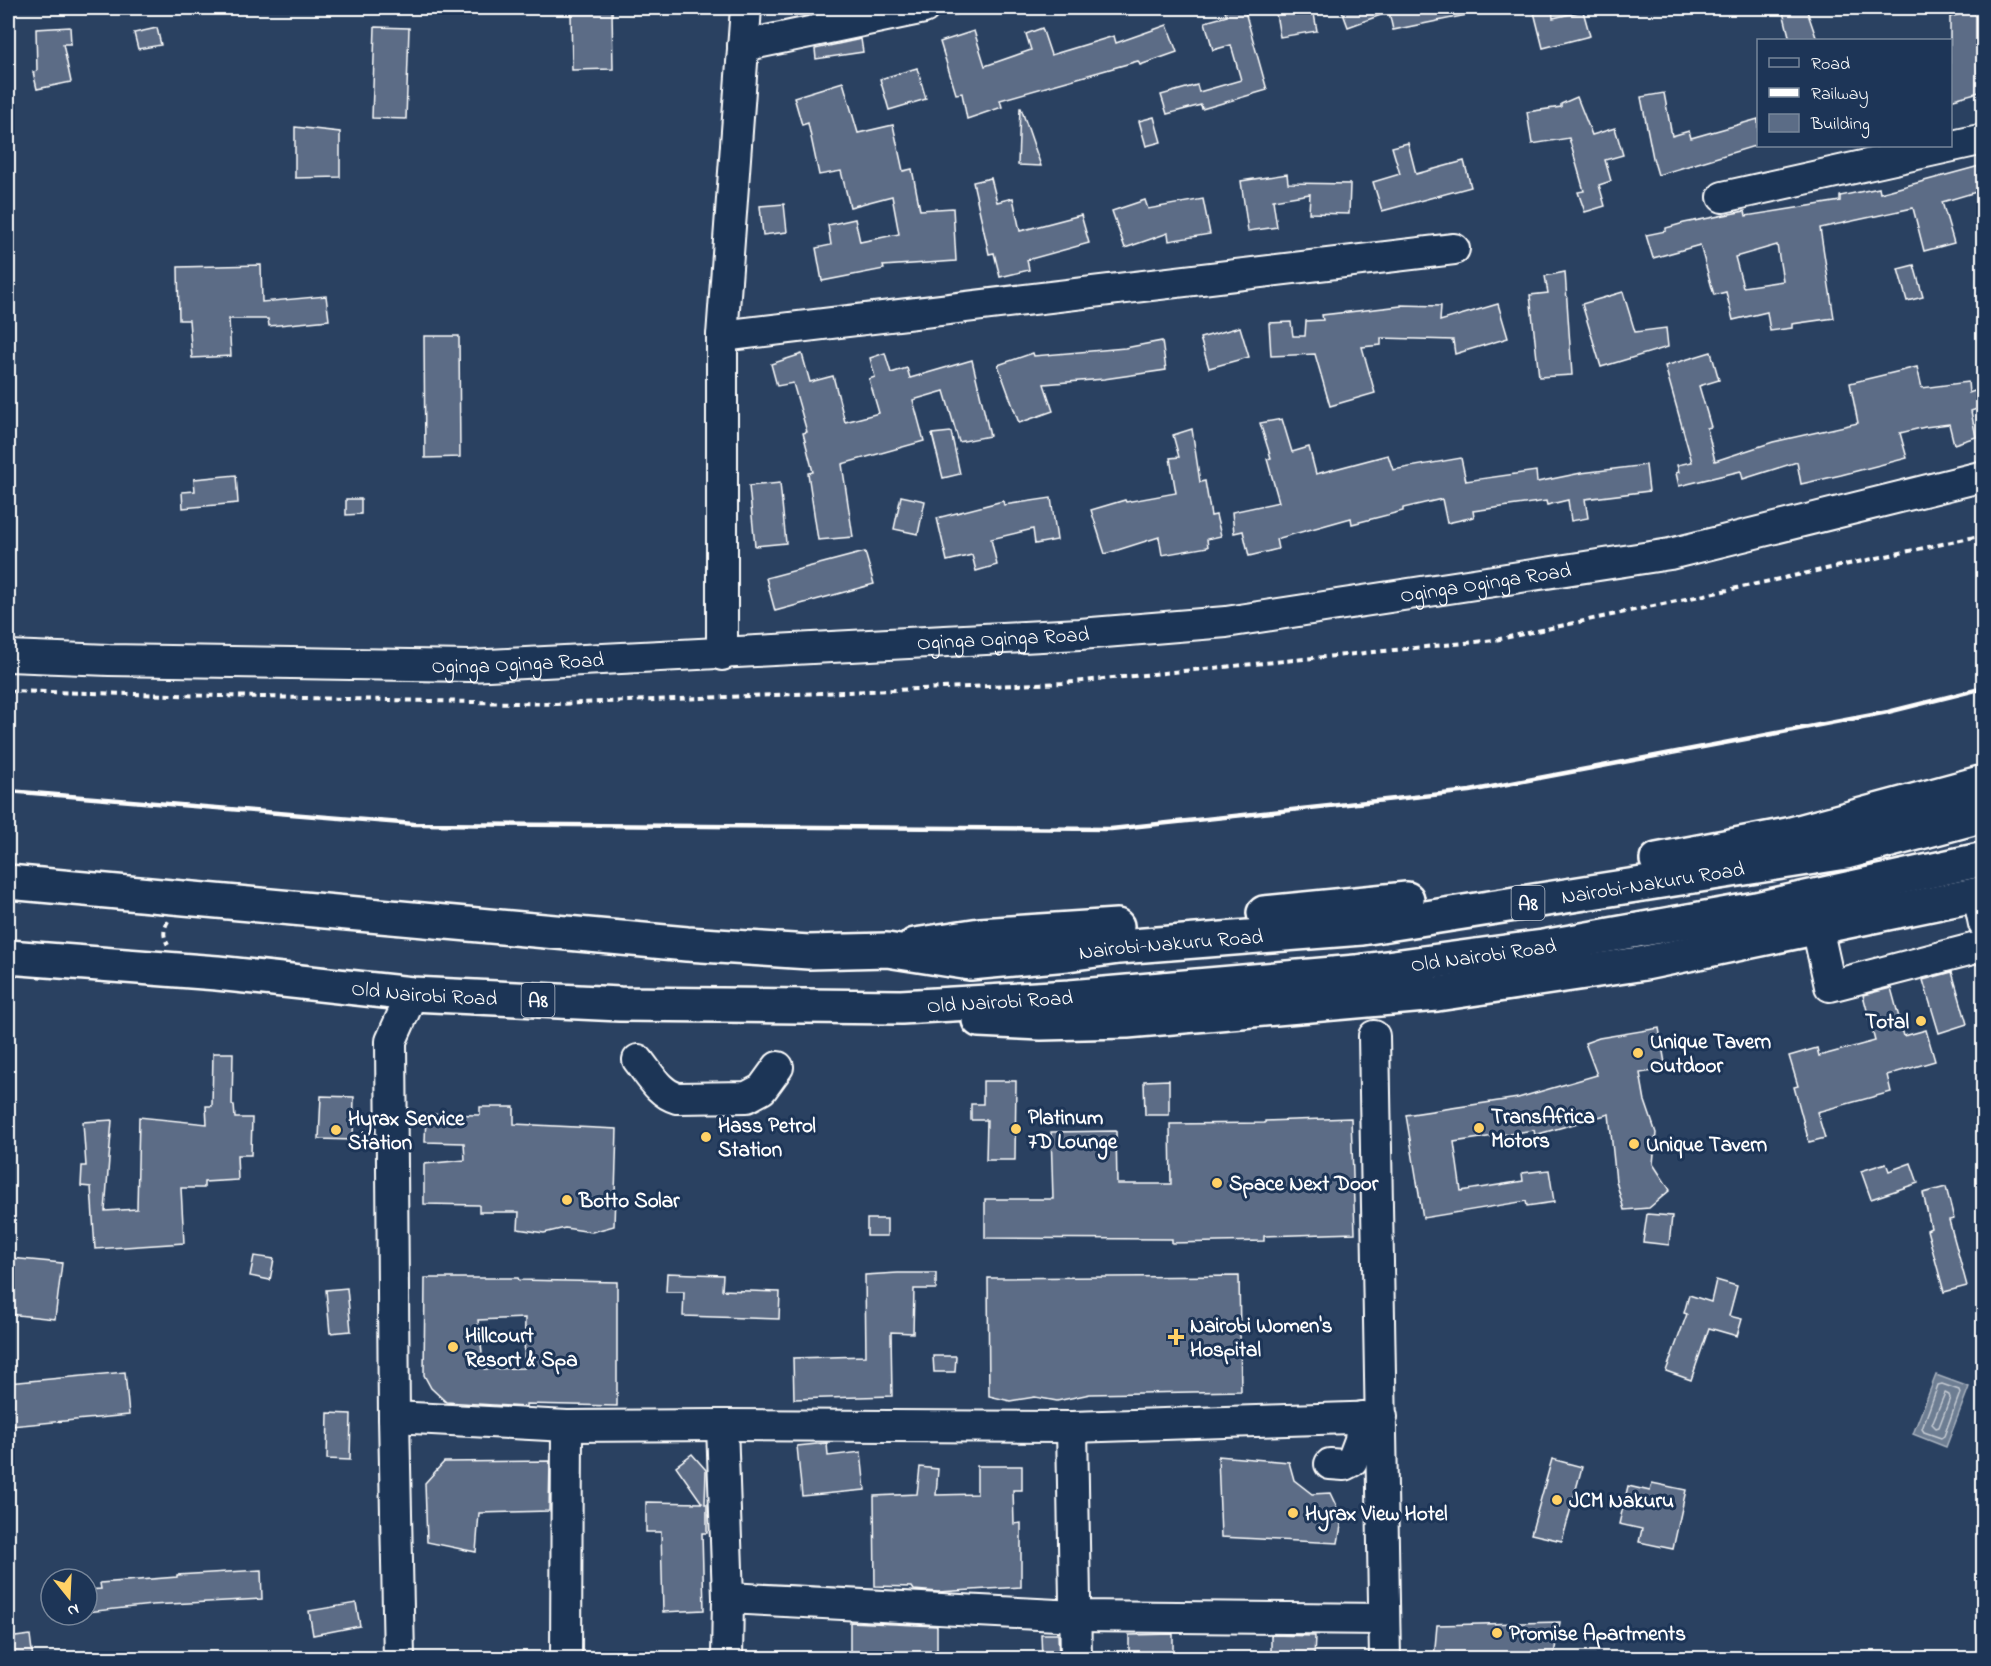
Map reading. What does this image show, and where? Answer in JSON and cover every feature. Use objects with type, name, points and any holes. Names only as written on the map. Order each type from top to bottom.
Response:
[{"type":"highway","points":[[887,950],[980,935],[1080,930],[1377,903],[1614,868],[1788,835],[1983,782]]},
{"type":"highway","name":"Nairobi-Nakuru Road","points":[[1067,954],[1119,947],[1362,928],[1510,906],[1846,852],[1983,815]]},
{"type":"highway","name":"Old Nairobi Road","points":[[8,957],[217,973],[412,994],[621,1004],[902,1007],[1070,997],[1356,972],[1543,947],[1756,909],[1983,859]]},
{"type":"highway","name":"Old Nairobi Road","points":[[8,882],[687,944],[809,952],[887,950],[970,963],[1067,954]]},
{"type":"highway","points":[[902,1007],[987,1022],[1041,1023],[1127,1021],[1425,995],[1645,963],[1817,927],[1982,904]]},
{"type":"street","points":[[722,655],[722,336],[746,8]]},
{"type":"street","points":[[743,46],[924,8]]},
{"type":"street","points":[[1952,146],[1983,139]]},
{"type":"street","points":[[1723,197],[1947,147]]},
{"type":"street","points":[[722,336],[1454,249]]},
{"type":"street","name":"Oginga Oginga Road","points":[[8,656],[109,660],[469,666],[722,655],[1080,634],[1226,622],[1670,554],[1983,476]]},
{"type":"street","points":[[1817,927],[1830,986],[1983,946]]},
{"type":"street","points":[[399,1659],[394,1417],[391,1041],[412,994]]},
{"type":"street","points":[[1374,1036],[1372,1417],[1384,1619],[1384,1659]]},
{"type":"street","points":[[638,1060],[661,1091],[677,1098],[747,1097],[762,1089],[778,1067]]},
{"type":"street","points":[[394,1417],[567,1426],[1072,1427],[1372,1417]]},
{"type":"street","points":[[1330,1464],[1344,1465],[1352,1461],[1372,1417]]},
{"type":"street","points":[[722,1425],[728,1598],[727,1659]]},
{"type":"street","points":[[566,1659],[567,1426]]},
{"type":"street","points":[[1072,1427],[1076,1659]]},
{"type":"street","points":[[728,1598],[1076,1616],[1384,1619]]},
{"type":"path","points":[[171,950],[164,938],[164,929],[168,921],[175,916]]},
{"type":"water","points":[[1936,1375],[1969,1387],[1946,1447],[1913,1434]]},
{"type":"building","points":[[1224,8],[1244,8],[1267,90],[1202,109],[1201,105],[1167,114],[1161,95],[1197,85],[1199,92],[1241,80],[1231,45],[1213,50],[1205,22],[1227,16]]},
{"type":"building","points":[[1275,8],[1313,8],[1317,31],[1280,37]]},
{"type":"building","points":[[1341,8],[1466,8],[1467,15],[1393,30],[1389,12],[1348,27]]},
{"type":"building","points":[[1533,8],[1552,8],[1553,18],[1583,11],[1590,36],[1543,48]]},
{"type":"building","points":[[1782,8],[1806,8],[1817,39],[1790,39]]},
{"type":"building","points":[[612,10],[613,69],[572,70],[571,11]]},
{"type":"building","points":[[1975,10],[1983,41],[1983,91],[1952,99],[1952,39],[1950,39],[1950,17]]},
{"type":"building","points":[[1167,25],[1177,52],[1140,65],[1138,61],[1000,100],[1002,107],[967,119],[962,93],[956,94],[940,42],[974,31],[985,66],[1031,50],[1026,34],[1042,28],[1051,55],[1114,36],[1116,43]]},
{"type":"building","points":[[70,27],[71,44],[63,44],[71,82],[37,89],[33,72],[37,71],[36,29]]},
{"type":"building","points":[[375,27],[409,28],[406,119],[372,118]]},
{"type":"building","points":[[157,28],[161,45],[138,49],[134,33]]},
{"type":"building","points":[[861,39],[863,52],[816,59],[815,49]]},
{"type":"building","points":[[917,68],[926,99],[889,110],[880,79]]},
{"type":"building","points":[[843,82],[858,133],[893,125],[903,171],[912,169],[920,210],[953,208],[956,261],[883,266],[884,269],[822,281],[816,248],[831,245],[828,225],[855,219],[860,242],[899,234],[892,196],[850,207],[841,171],[819,175],[808,123],[802,125],[794,97]]},
{"type":"building","points":[[1664,93],[1672,136],[1689,131],[1691,138],[1757,119],[1757,145],[1658,175],[1641,97]]},
{"type":"building","points":[[1577,97],[1592,135],[1615,128],[1623,155],[1605,160],[1611,181],[1599,185],[1605,206],[1585,212],[1578,192],[1584,191],[1569,138],[1532,144],[1527,112],[1561,107],[1561,104]]},
{"type":"building","points":[[1021,108],[1041,166],[1018,165]]},
{"type":"building","points":[[1154,117],[1161,142],[1146,146],[1139,121]]},
{"type":"building","points":[[295,127],[340,132],[340,177],[295,178]]},
{"type":"building","points":[[1408,143],[1416,174],[1464,161],[1471,187],[1382,211],[1373,182],[1400,174],[1392,147]]},
{"type":"building","points":[[1983,165],[1983,190],[1942,202],[1954,243],[1924,251],[1913,208],[1820,228],[1834,318],[1792,324],[1792,328],[1770,331],[1767,312],[1733,320],[1726,292],[1714,295],[1700,245],[1653,258],[1646,235],[1666,231],[1666,228],[1684,223],[1745,211],[1746,216],[1840,201],[1840,196],[1879,188],[1880,193]],"holes":[[[1777,245],[1783,281],[1743,287],[1735,257]]]},
{"type":"building","points":[[1287,174],[1288,183],[1350,184],[1349,214],[1309,213],[1310,194],[1273,200],[1277,227],[1248,231],[1241,181]]},
{"type":"building","points":[[991,178],[997,202],[1013,198],[1020,231],[1081,215],[1089,243],[1027,260],[1029,270],[1000,277],[994,253],[989,254],[973,182]]},
{"type":"building","points":[[1203,199],[1210,234],[1169,241],[1168,233],[1125,248],[1112,211],[1145,200],[1148,209]]},
{"type":"building","points":[[784,204],[787,232],[763,235],[760,206]]},
{"type":"building","points":[[261,265],[262,302],[326,296],[329,320],[269,326],[268,319],[229,319],[231,356],[192,358],[189,320],[179,320],[178,267]]},
{"type":"building","points":[[1914,265],[1923,297],[1907,301],[1898,269]]},
{"type":"building","points":[[1565,272],[1572,375],[1539,377],[1530,295],[1548,293],[1545,276]]},
{"type":"building","points":[[1623,292],[1635,332],[1666,328],[1668,347],[1601,367],[1582,304]]},
{"type":"building","points":[[1498,304],[1508,338],[1455,354],[1453,340],[1381,338],[1381,345],[1362,347],[1375,393],[1330,406],[1315,354],[1271,356],[1269,323],[1291,322],[1293,336],[1305,336],[1306,321],[1323,320],[1322,315],[1401,305],[1441,306],[1440,321]]},
{"type":"building","points":[[1240,327],[1249,357],[1209,368],[1200,338]]},
{"type":"building","points":[[424,336],[459,336],[460,457],[425,458]]},
{"type":"building","points":[[1162,341],[1166,370],[1104,379],[1044,384],[1053,411],[1019,423],[998,365],[1033,353],[1034,356],[1125,348]]},
{"type":"building","points":[[1711,352],[1719,380],[1699,386],[1711,427],[1707,428],[1715,461],[1773,442],[1858,423],[1850,383],[1917,367],[1922,388],[1968,382],[1969,393],[1983,388],[1983,407],[1971,411],[1976,437],[1954,444],[1949,424],[1925,427],[1900,433],[1907,458],[1841,475],[1801,484],[1797,462],[1743,479],[1741,471],[1679,486],[1677,465],[1692,462],[1665,366]]},
{"type":"building","points":[[885,353],[891,373],[907,368],[910,378],[972,360],[990,436],[959,442],[944,391],[913,400],[924,441],[842,464],[853,537],[818,540],[808,473],[813,472],[803,433],[807,432],[793,383],[777,386],[771,364],[802,354],[810,382],[833,376],[845,422],[879,413],[869,379],[875,377],[870,358]]},
{"type":"building","points":[[1282,419],[1292,452],[1309,447],[1316,474],[1388,455],[1393,470],[1461,458],[1466,481],[1536,471],[1537,482],[1581,473],[1646,465],[1649,491],[1585,499],[1588,518],[1571,521],[1568,500],[1547,505],[1546,501],[1473,511],[1474,517],[1447,523],[1442,499],[1352,524],[1351,518],[1276,539],[1278,549],[1249,556],[1243,531],[1234,533],[1232,512],[1279,502],[1267,459],[1271,458],[1260,423]]},
{"type":"building","points":[[1192,429],[1200,482],[1205,481],[1211,516],[1216,515],[1221,536],[1207,539],[1208,547],[1162,555],[1159,537],[1105,554],[1091,510],[1125,500],[1126,502],[1176,493],[1170,458],[1179,457],[1173,435]]},
{"type":"building","points":[[951,432],[960,474],[943,478],[932,434]]},
{"type":"building","points":[[236,475],[238,503],[183,508],[182,492],[195,491],[194,479]]},
{"type":"building","points":[[780,483],[786,543],[755,546],[749,486]]},
{"type":"building","points":[[901,496],[925,501],[918,534],[894,529]]},
{"type":"building","points":[[1051,498],[1057,540],[1035,544],[1033,529],[991,539],[997,565],[976,571],[972,555],[947,561],[937,518],[1003,501],[1004,505]]},
{"type":"building","points":[[346,499],[361,499],[361,514],[346,515]]},
{"type":"building","points":[[865,552],[874,584],[775,611],[766,578]]},
{"type":"building","points":[[1952,972],[1967,1024],[1939,1033],[1923,980]]},
{"type":"building","points":[[1891,988],[1904,1036],[1926,1030],[1935,1061],[1887,1075],[1891,1092],[1817,1112],[1825,1138],[1809,1142],[1794,1087],[1798,1086],[1789,1056],[1817,1048],[1819,1056],[1875,1041],[1863,995]]},
{"type":"building","points":[[1659,1028],[1666,1069],[1640,1073],[1645,1101],[1656,1133],[1653,1164],[1670,1190],[1649,1208],[1624,1210],[1616,1181],[1609,1114],[1535,1135],[1534,1130],[1454,1142],[1461,1191],[1523,1181],[1522,1173],[1549,1170],[1554,1202],[1527,1206],[1526,1201],[1423,1218],[1406,1115],[1518,1098],[1597,1075],[1585,1043],[1599,1038]]},
{"type":"building","points":[[213,1053],[233,1053],[232,1105],[234,1105],[235,1118],[252,1118],[251,1155],[237,1155],[238,1180],[204,1182],[204,1188],[181,1188],[184,1243],[95,1249],[91,1187],[81,1186],[82,1166],[86,1166],[83,1122],[112,1120],[105,1211],[137,1209],[139,1117],[207,1124],[206,1106],[212,1106]]},
{"type":"building","points":[[1169,1080],[1169,1115],[1145,1115],[1144,1081]]},
{"type":"building","points":[[983,1081],[1016,1081],[1015,1160],[986,1160],[987,1120],[971,1120],[971,1104],[983,1104]]},
{"type":"building","points":[[321,1096],[354,1097],[353,1140],[319,1139]]},
{"type":"building","points":[[480,1107],[514,1107],[514,1124],[617,1129],[614,1226],[592,1232],[565,1228],[544,1233],[518,1229],[519,1212],[479,1212],[479,1205],[424,1204],[424,1164],[465,1160],[464,1143],[425,1142],[426,1114],[480,1115]]},
{"type":"building","points":[[1351,1118],[1355,1233],[1264,1236],[1264,1241],[1172,1243],[1172,1239],[985,1238],[985,1199],[1053,1199],[1051,1132],[1116,1131],[1117,1184],[1171,1184],[1170,1124],[1265,1123],[1265,1121]]},
{"type":"building","points":[[1886,1163],[1889,1171],[1911,1163],[1918,1183],[1871,1199],[1861,1171]]},
{"type":"building","points":[[1946,1187],[1954,1219],[1949,1220],[1967,1286],[1944,1292],[1927,1230],[1931,1228],[1923,1193]]},
{"type":"building","points":[[1647,1214],[1672,1216],[1669,1245],[1643,1242]]},
{"type":"building","points":[[867,1219],[887,1219],[887,1236],[867,1236]]},
{"type":"building","points":[[254,1256],[274,1259],[270,1280],[250,1276]]},
{"type":"building","points":[[10,1258],[62,1263],[55,1319],[8,1314]]},
{"type":"building","points":[[667,1273],[723,1275],[722,1290],[780,1292],[779,1319],[683,1316],[684,1292],[666,1292]]},
{"type":"building","points":[[936,1273],[936,1289],[914,1289],[913,1333],[891,1332],[892,1396],[794,1399],[793,1358],[866,1356],[865,1275]]},
{"type":"building","points":[[1239,1276],[1241,1391],[1090,1394],[1057,1401],[1035,1397],[1010,1401],[989,1396],[988,1278]]},
{"type":"building","points":[[425,1278],[518,1278],[519,1280],[617,1282],[617,1406],[526,1404],[526,1407],[446,1402],[431,1388],[424,1375]],"holes":[[[525,1318],[524,1368],[484,1369],[478,1320]]]},
{"type":"building","points":[[1716,1280],[1737,1286],[1729,1316],[1742,1319],[1737,1336],[1709,1328],[1691,1380],[1666,1371],[1687,1314],[1684,1313],[1689,1295],[1711,1302]]},
{"type":"building","points":[[347,1288],[351,1331],[330,1333],[326,1290]]},
{"type":"building","points":[[933,1356],[956,1356],[955,1372],[934,1372]]},
{"type":"building","points":[[125,1372],[129,1415],[11,1426],[8,1383]]},
{"type":"building","points":[[328,1413],[351,1414],[350,1460],[327,1459]]},
{"type":"building","points":[[827,1443],[828,1456],[861,1452],[865,1490],[802,1496],[797,1446]]},
{"type":"building","points":[[692,1454],[706,1470],[707,1533],[702,1533],[704,1610],[663,1612],[661,1532],[646,1532],[646,1502],[702,1503],[676,1466]]},
{"type":"building","points":[[1218,1456],[1289,1462],[1294,1480],[1312,1494],[1330,1493],[1338,1510],[1341,1526],[1338,1543],[1221,1537]]},
{"type":"building","name":"JCM Nakuru","points":[[1552,1459],[1582,1467],[1562,1541],[1531,1534]]},
{"type":"building","points":[[550,1461],[549,1511],[479,1513],[476,1552],[427,1542],[425,1483],[444,1462]]},
{"type":"building","points":[[977,1466],[1022,1466],[1022,1490],[1013,1490],[1014,1524],[1021,1523],[1021,1587],[938,1592],[914,1590],[912,1587],[875,1586],[874,1496],[917,1494],[920,1467],[938,1469],[936,1495],[977,1494]]},
{"type":"building","points":[[1652,1483],[1686,1490],[1673,1549],[1639,1542],[1642,1529],[1619,1524],[1628,1486],[1650,1491]]},
{"type":"building","points":[[261,1570],[262,1599],[152,1605],[99,1611],[100,1583],[177,1577],[177,1575]]},
{"type":"building","points":[[356,1603],[360,1626],[313,1635],[309,1611]]},
{"type":"building","points":[[850,1622],[937,1626],[937,1659],[850,1659]]},
{"type":"building","name":"Promise Apartments","points":[[1560,1622],[1553,1659],[1434,1659],[1437,1625]]},
{"type":"building","points":[[1041,1634],[1058,1634],[1059,1659],[1042,1659]]},
{"type":"building","points":[[1173,1634],[1173,1659],[1129,1659],[1129,1635]]},
{"type":"building","points":[[30,1635],[33,1659],[8,1659],[8,1638]]},
{"type":"building","points":[[1271,1635],[1315,1636],[1314,1659],[1271,1659]]},
{"type":"waterway","points":[[953,13],[980,8]]},
{"type":"railway","points":[[8,791],[414,824],[1111,829],[1470,791],[1888,712],[1984,688]]},
{"type":"place","name":"Total","points":[[1921,1021]]},
{"type":"place","name":"Unique Tavern Outdoor","points":[[1638,1053]]},
{"type":"place","name":"TransAfrica Motors","points":[[1479,1128]]},
{"type":"place","name":"Platinum 7D Lounge","points":[[1016,1129]]},
{"type":"place","name":"Hyrax Service Station","points":[[336,1130]]},
{"type":"place","name":"Hass Petrol Station","points":[[706,1137]]},
{"type":"place","name":"Unique Tavern","points":[[1634,1144]]},
{"type":"place","name":"Space Next Door","points":[[1217,1183]]},
{"type":"place","name":"Botto Solar","points":[[567,1200]]},
{"type":"place","name":"Nairobi Women's Hospital","points":[[1176,1337]]},
{"type":"place","name":"Hillcourt Resort & Spa","points":[[453,1347]]},
{"type":"place","name":"JCM Nakuru","points":[[1557,1500]]},
{"type":"place","name":"Hyrax View Hotel","points":[[1293,1513]]},
{"type":"place","name":"Promise Apartments","points":[[1497,1633]]}]
